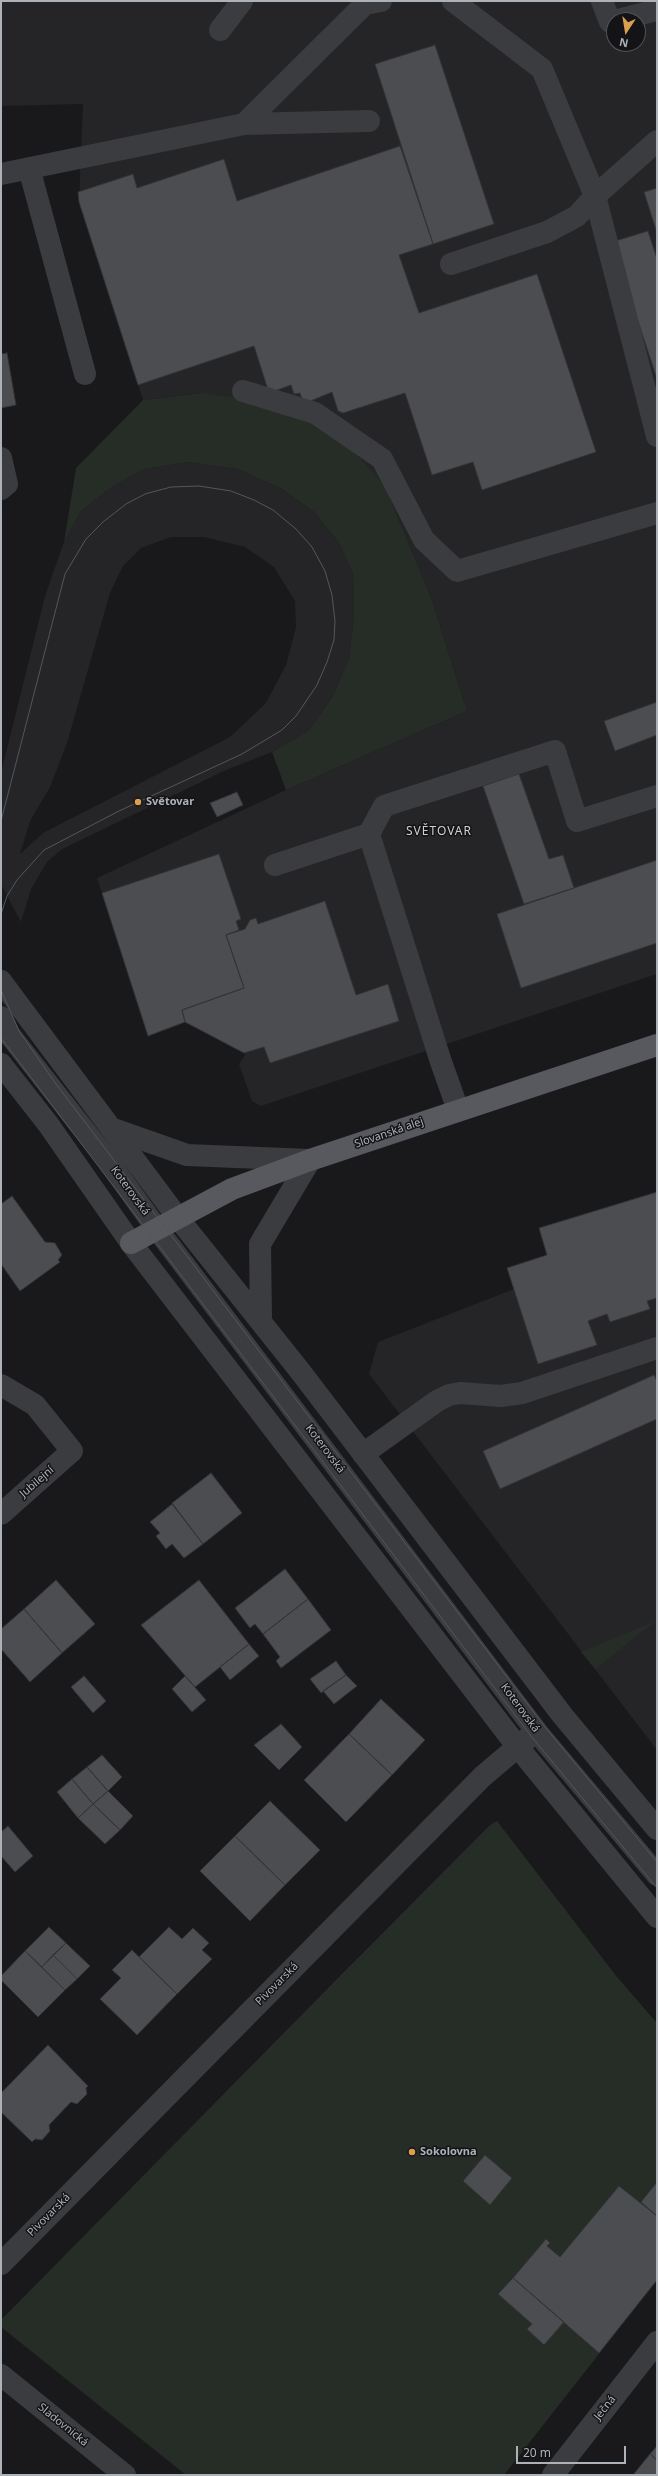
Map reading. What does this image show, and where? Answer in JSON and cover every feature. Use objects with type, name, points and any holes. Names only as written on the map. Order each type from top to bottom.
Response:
[{"type":"main road","name":"Slovanská alej","points":[[131,1243],[232,1189],[310,1160],[458,1110],[657,1046]]},
{"type":"street","points":[[220,30],[242,1]]},
{"type":"street","points":[[244,124],[365,4],[381,1]]},
{"type":"street","points":[[453,1],[542,69],[595,196],[657,436]]},
{"type":"street","points":[[602,1],[606,12]]},
{"type":"street","points":[[646,13],[657,10]]},
{"type":"street","points":[[1,174],[244,124],[369,121]]},
{"type":"street","points":[[451,264],[547,232],[577,216],[595,196],[657,141]]},
{"type":"street","points":[[29,168],[85,374]]},
{"type":"street","points":[[243,391],[315,414],[382,459],[424,540],[457,571],[657,513]]},
{"type":"street","points":[[1,458],[7,484],[1,489]]},
{"type":"street","points":[[275,865],[369,834],[384,806],[554,751],[577,821],[657,796]]},
{"type":"street","points":[[369,834],[440,1059],[458,1110]]},
{"type":"street","points":[[1,981],[178,1218],[261,1321],[562,1716],[657,1829]]},
{"type":"street","name":"Koterovská","points":[[1,1017],[9,1034],[106,1158],[157,1230],[537,1732],[657,1876]]},
{"type":"street","points":[[1,1064],[48,1124],[131,1243],[517,1746],[657,1917]]},
{"type":"street","points":[[112,1128],[187,1155],[310,1160],[260,1244],[261,1321]]},
{"type":"street","points":[[363,1454],[437,1400],[449,1395],[460,1393],[501,1396],[522,1393],[657,1348]]},
{"type":"street","name":"Jubilejní","points":[[1,1385],[36,1405],[72,1451],[1,1514]]},
{"type":"street","name":"Pivovarská","points":[[1,2264],[483,1776],[517,1746],[562,1716]]},
{"type":"street","name":"Ječná","points":[[553,2475],[657,2342]]},
{"type":"street","name":"Sladovnická","points":[[1,2375],[124,2475]]},
{"type":"shaded area","points":[[1,1],[657,1],[657,974],[261,1106],[252,1101],[239,1064],[245,1055],[244,1053],[186,1022],[148,1036],[97,878],[286,790],[467,711],[432,600],[385,486],[202,393],[143,400],[79,202],[83,104],[1,106]]},
{"type":"shaded area","points":[[202,393],[238,398],[308,419],[349,447],[385,486],[432,600],[467,711],[286,790],[272,752],[309,730],[332,697],[349,659],[354,615],[353,574],[339,543],[314,512],[282,489],[237,469],[188,462],[144,469],[109,489],[81,511],[64,542],[76,468],[143,400]]},
{"type":"shaded area","points":[[188,462],[237,469],[282,489],[314,512],[339,543],[353,574],[354,615],[349,659],[332,697],[309,730],[272,752],[226,770],[62,849],[47,862],[31,889],[21,922],[1,884],[1,773],[45,596],[64,542],[81,511],[109,489],[144,469]],"holes":[[[171,537],[204,537],[245,547],[274,567],[295,601],[296,627],[286,665],[266,703],[230,737],[43,833],[20,854],[30,821],[50,787],[67,743],[110,593],[123,566],[141,548]]]},
{"type":"shaded area","points":[[657,1192],[657,1750],[369,1374],[378,1342],[514,1289],[507,1268],[547,1255],[539,1228]]},
{"type":"shaded area","points":[[657,1620],[595,1669],[581,1652]]},
{"type":"shaded area","name":"Sokolovna","points":[[497,1821],[617,1977],[657,2023],[657,2280],[504,2475],[186,2475],[1,2327],[1,2320],[490,1825]]},
{"type":"building","points":[[435,45],[494,224],[433,244],[375,64]]},
{"type":"building","points":[[400,146],[433,244],[399,255],[419,313],[537,274],[596,452],[482,490],[473,462],[432,475],[405,393],[343,413],[338,411],[332,392],[308,402],[303,402],[300,393],[294,394],[291,385],[269,393],[254,346],[138,385],[79,202],[78,192],[133,174],[137,188],[224,159],[237,201]]},
{"type":"building","points":[[657,188],[657,233],[644,192]]},
{"type":"building","points":[[648,231],[657,259],[657,379],[612,242]]},
{"type":"building","points":[[7,353],[16,405],[1,408],[1,354]]},
{"type":"building","points":[[657,702],[657,735],[615,751],[604,721]]},
{"type":"building","points":[[519,774],[549,859],[563,855],[574,888],[524,904],[483,786]]},
{"type":"building","points":[[237,792],[243,805],[217,817],[210,803]]},
{"type":"building","points":[[219,854],[241,919],[236,921],[239,930],[226,935],[244,988],[182,1010],[185,1022],[148,1036],[102,893]]},
{"type":"building","points":[[657,860],[657,943],[521,988],[497,914]]},
{"type":"building","points":[[325,901],[356,995],[388,984],[399,1021],[270,1063],[264,1047],[244,1053],[185,1022],[182,1010],[244,988],[226,935],[245,929],[250,920],[256,918],[258,924]]},
{"type":"building","points":[[657,1192],[657,1298],[647,1301],[650,1309],[610,1322],[607,1314],[588,1321],[597,1345],[538,1364],[507,1268],[547,1255],[539,1228]]},
{"type":"building","points":[[12,1196],[45,1242],[55,1243],[62,1255],[58,1260],[60,1262],[20,1291],[1,1264],[1,1204]]},
{"type":"building","points":[[654,1375],[657,1381],[657,1419],[500,1489],[483,1451]]},
{"type":"building","points":[[211,1473],[242,1513],[203,1544],[172,1503]]},
{"type":"building","points":[[172,1504],[203,1544],[184,1558],[172,1544],[166,1549],[156,1536],[160,1533],[150,1522]]},
{"type":"building","points":[[285,1569],[308,1599],[263,1634],[255,1624],[250,1628],[235,1608]]},
{"type":"building","points":[[56,1580],[95,1624],[62,1653],[24,1609]]},
{"type":"building","points":[[199,1580],[249,1644],[195,1687],[141,1625]]},
{"type":"building","points":[[308,1599],[331,1630],[281,1668],[276,1661],[280,1657],[263,1634]]},
{"type":"building","points":[[24,1609],[62,1653],[30,1682],[1,1649],[1,1629]]},
{"type":"building","points":[[249,1644],[259,1656],[230,1680],[220,1667]]},
{"type":"building","points":[[336,1661],[346,1675],[321,1693],[310,1679]]},
{"type":"building","points":[[346,1675],[357,1686],[334,1704],[323,1691]]},
{"type":"building","points":[[84,1676],[106,1701],[93,1713],[71,1687]]},
{"type":"building","points":[[185,1676],[206,1700],[192,1712],[172,1689]]},
{"type":"building","points":[[381,1699],[425,1740],[392,1775],[349,1734]]},
{"type":"building","points":[[281,1724],[302,1747],[279,1770],[254,1745]]},
{"type":"building","points":[[349,1734],[392,1775],[346,1822],[304,1780]]},
{"type":"building","points":[[102,1755],[122,1777],[108,1791],[87,1767]]},
{"type":"building","points":[[87,1767],[108,1791],[93,1804],[72,1779]]},
{"type":"building","points":[[72,1779],[93,1804],[78,1818],[57,1792]]},
{"type":"building","points":[[108,1791],[133,1816],[120,1830],[93,1804]]},
{"type":"building","points":[[270,1801],[320,1850],[285,1885],[235,1836]]},
{"type":"building","points":[[93,1804],[120,1830],[105,1844],[78,1818]]},
{"type":"building","points":[[8,1826],[33,1856],[15,1872],[1,1856],[1,1832]]},
{"type":"building","points":[[235,1836],[285,1885],[250,1921],[200,1871]]},
{"type":"building","points":[[49,1927],[66,1943],[42,1967],[25,1951]]},
{"type":"building","points":[[169,1927],[182,1939],[193,1928],[209,1943],[202,1950],[212,1959],[177,1994],[139,1957]]},
{"type":"building","points":[[66,1943],[90,1966],[77,1979],[53,1955]]},
{"type":"building","points":[[132,1950],[177,1994],[137,2035],[100,1999],[121,1978],[112,1970]]},
{"type":"building","points":[[25,1951],[65,1990],[38,2017],[1,1980],[1,1976]]},
{"type":"building","points":[[53,1955],[77,1979],[65,1990],[42,1967]]},
{"type":"building","points":[[48,2045],[88,2086],[86,2088],[87,2094],[77,2104],[71,2102],[49,2125],[50,2131],[42,2140],[35,2139],[32,2142],[1,2112],[1,2093]]},
{"type":"building","points":[[485,2155],[512,2178],[490,2205],[463,2181]]},
{"type":"building","points":[[657,2182],[657,2216],[641,2202]]},
{"type":"building","points":[[619,2186],[657,2216],[657,2280],[599,2353],[513,2278],[546,2239],[550,2243],[547,2246],[560,2257]]},
{"type":"building","points":[[513,2278],[564,2322],[544,2345],[527,2329],[532,2324],[498,2294]]},
{"type":"building","points":[[657,2446],[657,2460],[650,2454]]},
{"type":"building","points":[[650,2454],[657,2460],[657,2475],[633,2475]]},
{"type":"tram line","points":[[1,821],[65,574],[86,539],[103,522],[126,504],[145,494],[171,487],[199,486],[231,491],[254,500],[273,510],[296,529],[312,547],[325,571],[332,595],[335,621],[334,640],[327,662],[317,685],[296,716],[282,730],[242,754],[119,811],[44,850],[17,880],[7,896],[1,914]]},
{"type":"tram line","points":[[1,990],[19,1031],[56,1084],[545,1727],[657,1862]]},
{"type":"tram line","points":[[1,1038],[531,1736],[657,1888]]},
{"type":"place","name":"Světovar","points":[[138,802]]},
{"type":"place","name":"Sokolovna","points":[[412,2152]]},
{"type":"district","name":"SVĚTOVAR","points":[[439,832]]}]
